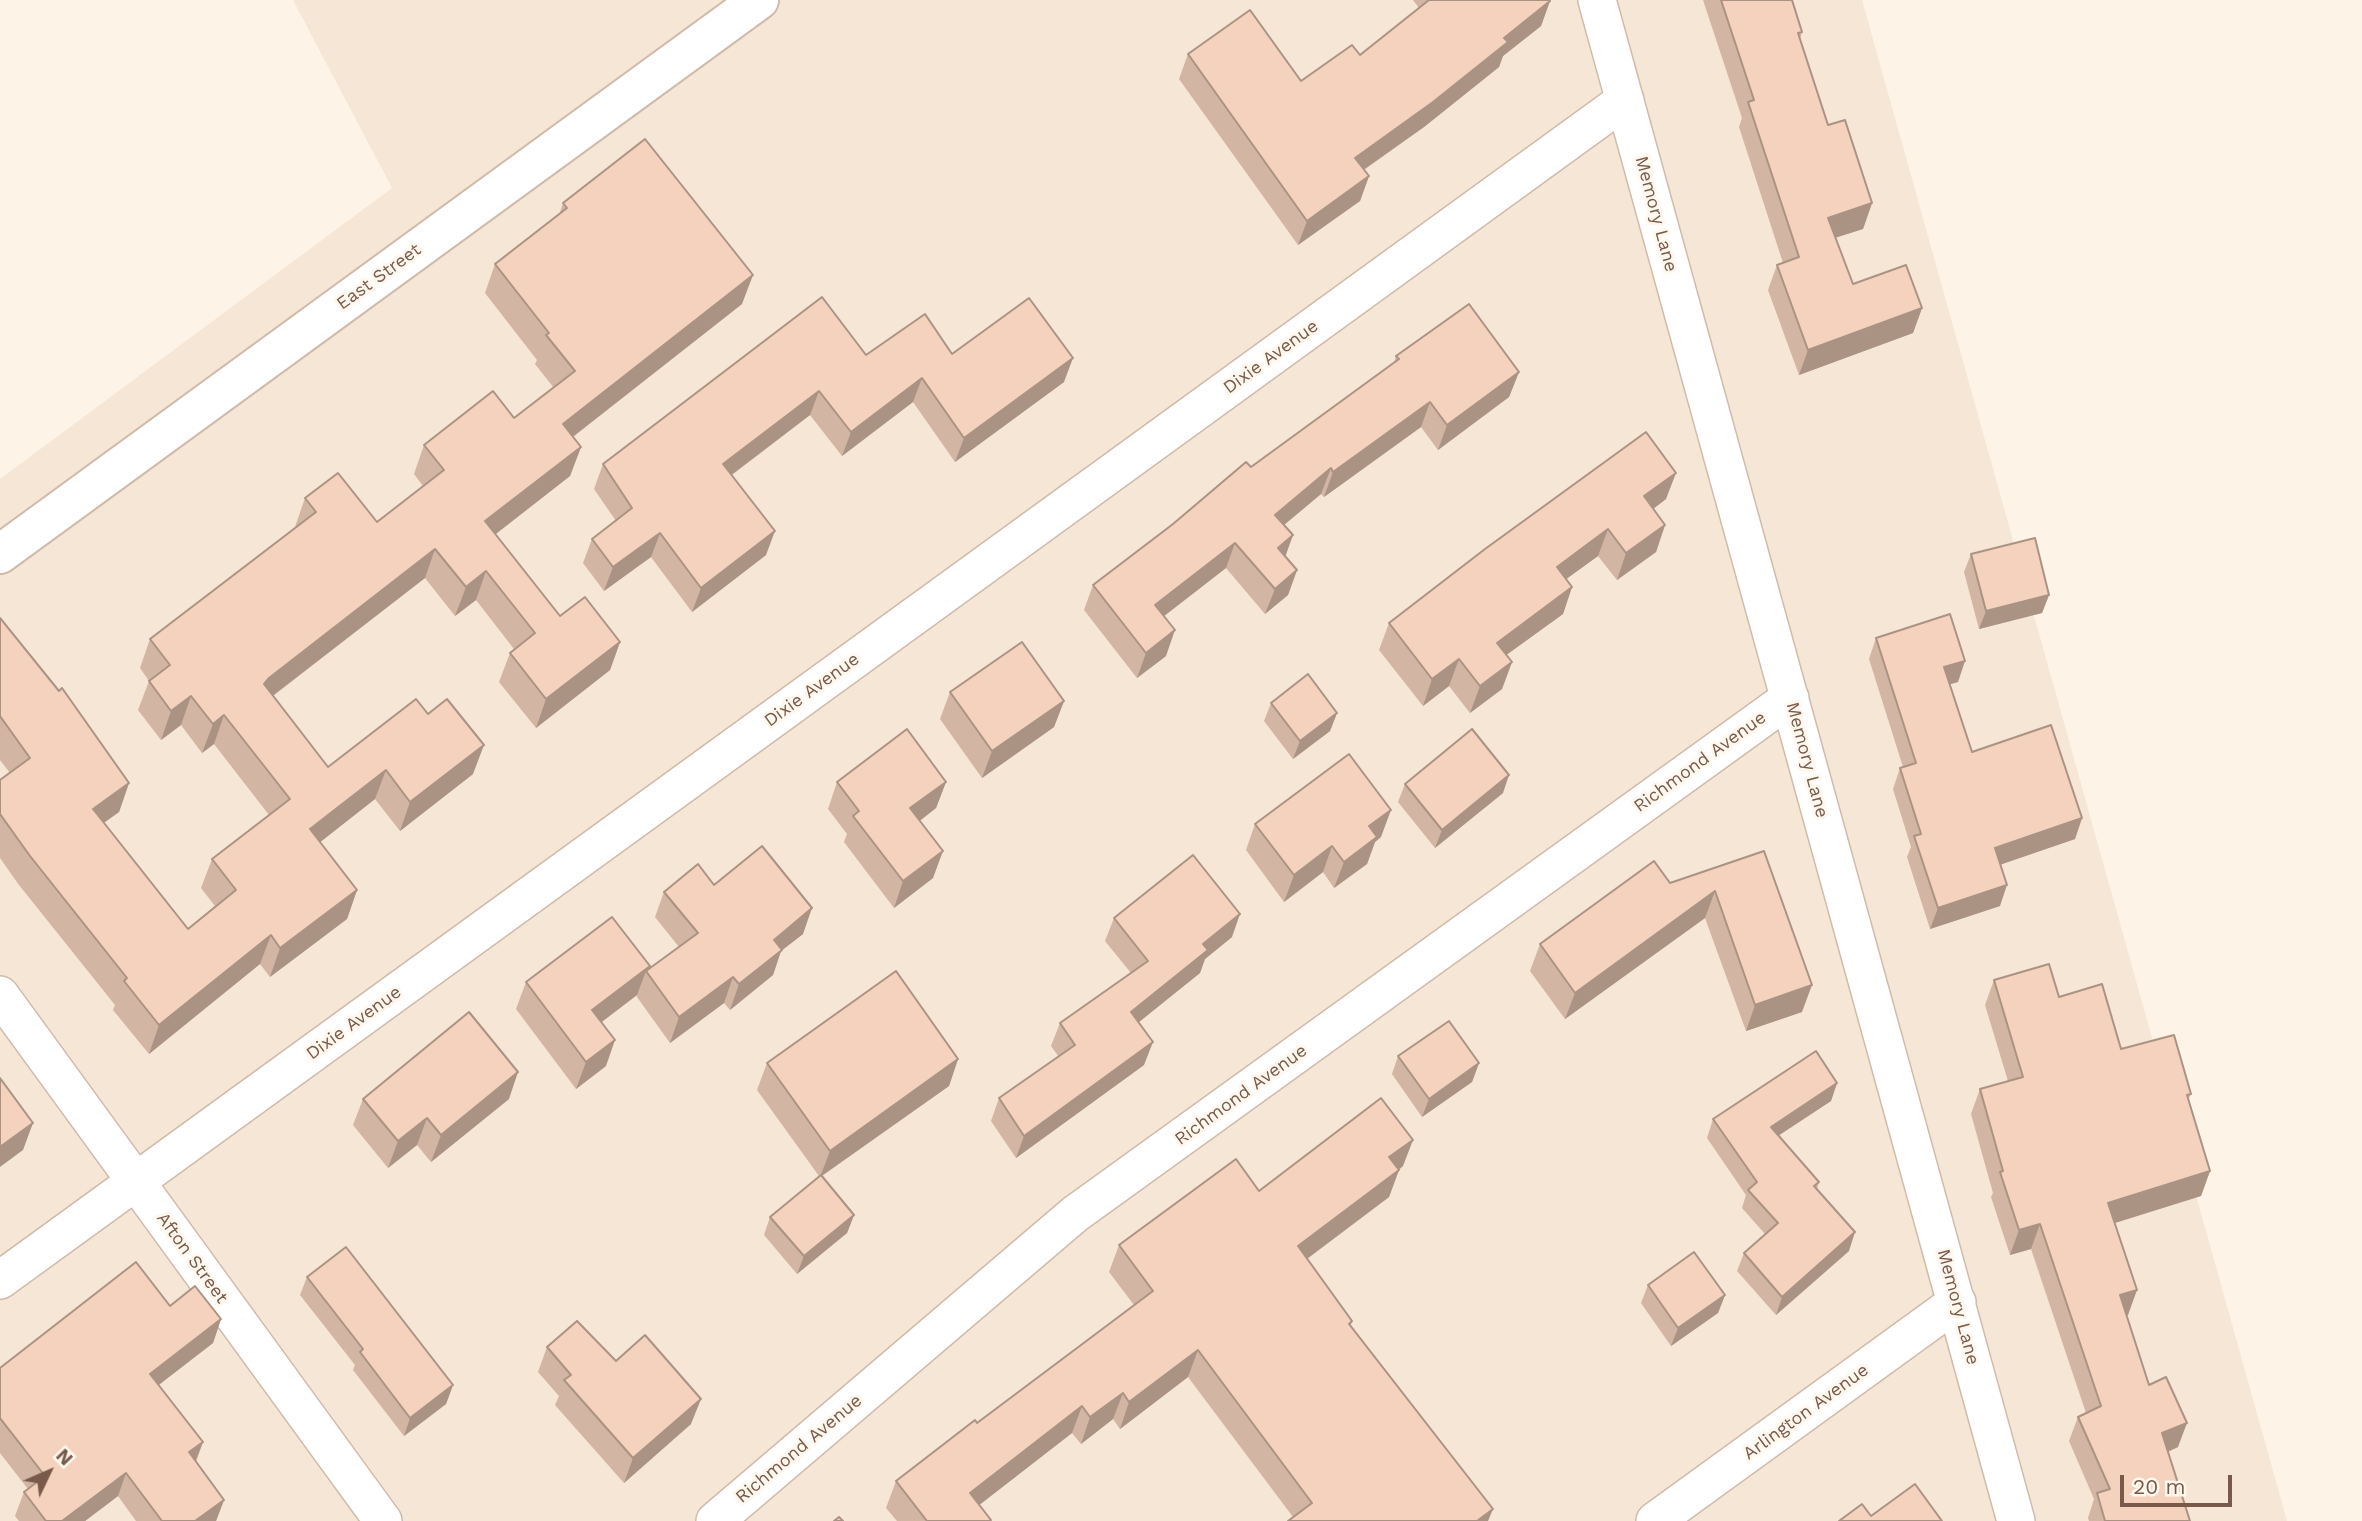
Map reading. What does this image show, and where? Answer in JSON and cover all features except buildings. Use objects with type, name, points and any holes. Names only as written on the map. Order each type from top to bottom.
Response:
[{"type":"street","name":"East Street","points":[[0,554],[759,0]]},
{"type":"street","name":"Memory Lane","points":[[1597,0],[2016,1521]]},
{"type":"street","name":"Dixie Avenue","points":[[0,1280],[1625,100]]},
{"type":"street","name":"Richmond Avenue","points":[[715,1521],[1075,1214],[1790,698]]},
{"type":"street","name":"Afton Street","points":[[0,995],[383,1521]]},
{"type":"street","name":"Arlington Avenue","points":[[1655,1521],[1957,1302]]},
{"type":"shaded area","points":[[293,0],[1862,0],[2287,1521],[0,1521],[0,479],[392,188]]}]
